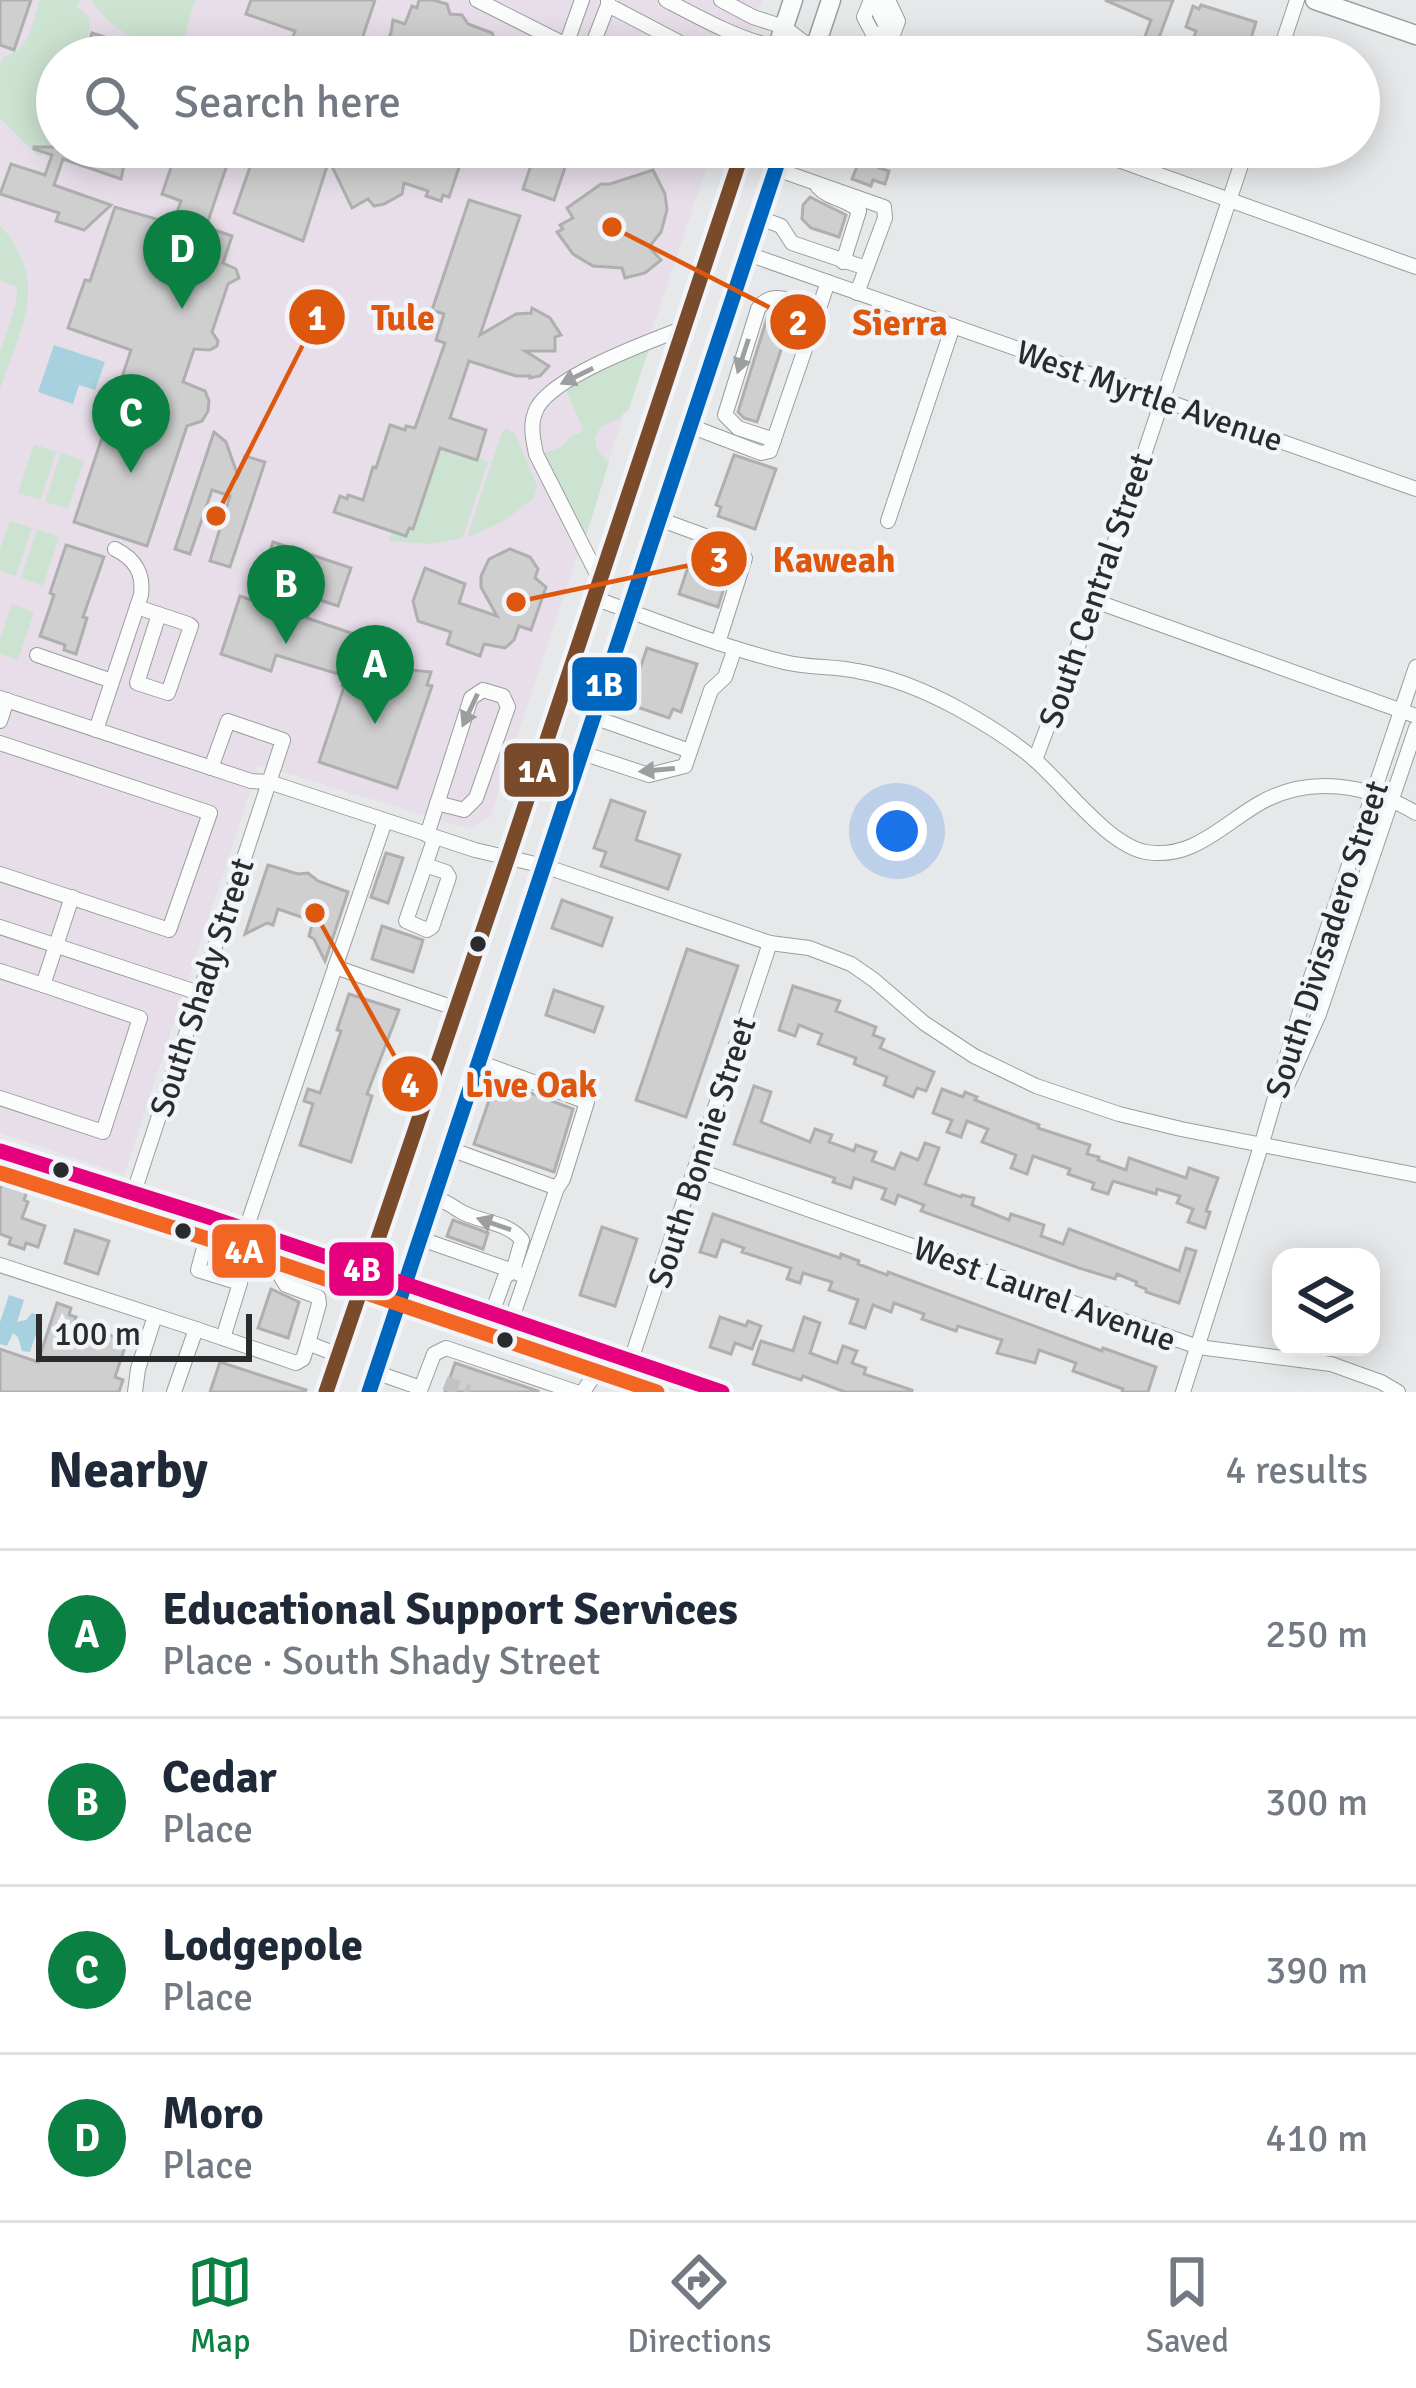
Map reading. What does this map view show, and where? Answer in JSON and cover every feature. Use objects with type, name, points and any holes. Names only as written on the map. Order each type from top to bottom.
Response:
[{"type":"main road","points":[[781,36],[793,0]]},
{"type":"main road","points":[[823,36],[831,0]]},
{"type":"main road","points":[[1316,0],[1416,35]]},
{"type":"main road","points":[[326,1392],[737,168]]},
{"type":"main road","points":[[372,1382],[776,169]]},
{"type":"street","points":[[477,0],[548,36]]},
{"type":"street","points":[[569,36],[582,0]]},
{"type":"street","points":[[666,0],[741,36]]},
{"type":"street","points":[[721,0],[795,36]]},
{"type":"street","points":[[872,0],[864,17],[872,32],[883,36]]},
{"type":"street","points":[[888,0],[898,21],[893,36]]},
{"type":"street","points":[[1285,36],[1297,0]]},
{"type":"street","points":[[596,36],[608,3],[668,36]]},
{"type":"street","points":[[1140,168],[1416,267]]},
{"type":"street","name":"South Central Street","points":[[1035,760],[1095,601],[1240,168]]},
{"type":"street","points":[[776,169],[884,207],[885,218],[857,293]]},
{"type":"street","points":[[816,182],[831,198],[859,211],[843,262]]},
{"type":"street","points":[[760,218],[781,226],[792,243],[867,266]]},
{"type":"street","name":"West Myrtle Avenue","points":[[748,254],[1416,489]]},
{"type":"street","points":[[690,426],[766,453],[828,282]]},
{"type":"street","points":[[773,443],[738,428],[725,415],[758,309],[763,301],[775,297],[818,311]]},
{"type":"street","points":[[888,521],[953,326]]},
{"type":"street","points":[[684,328],[562,382],[539,404],[534,417],[536,454],[597,589],[629,610],[718,643],[794,664],[891,679],[941,699],[998,730],[1107,832],[1148,852],[1176,852],[1199,844],[1259,803],[1330,785],[1372,791],[1416,813]]},
{"type":"street","points":[[659,519],[743,552],[718,643]]},
{"type":"street","points":[[96,730],[143,582],[130,559],[115,549]]},
{"type":"street","points":[[1095,601],[1409,712]]},
{"type":"street","points":[[37,655],[169,693],[190,629],[188,624],[137,607]]},
{"type":"street","points":[[136,683],[159,614]]},
{"type":"street","points":[[582,753],[649,775],[685,766],[712,690],[725,677],[735,648]]},
{"type":"street","name":"South Divisadero Street","points":[[1183,1392],[1372,791],[1409,712],[1416,667]]},
{"type":"street","points":[[425,865],[437,803],[471,698],[483,690],[503,696],[508,707],[476,798],[464,810],[437,803]]},
{"type":"street","points":[[0,722],[4,699],[251,782],[269,782],[431,836],[544,866],[770,943],[809,948],[851,964],[974,1056],[1036,1086],[1119,1114],[1416,1174]]},
{"type":"street","points":[[593,717],[690,751]]},
{"type":"street","name":"South Shady Street","points":[[134,1192],[284,740],[227,721],[211,768]]},
{"type":"street","name":"South Divisadero Street","points":[[1262,1143],[1319,1014],[1416,728]]},
{"type":"street","points":[[0,743],[210,813],[170,930],[0,874]]},
{"type":"street","points":[[247,1229],[385,821]]},
{"type":"street","points":[[43,985],[71,897]]},
{"type":"street","points":[[0,927],[199,993]]},
{"type":"street","name":"South Bonnie Street","points":[[631,1360],[770,943]]},
{"type":"street","points":[[335,967],[457,1009]]},
{"type":"street","points":[[0,970],[140,1018],[103,1132],[0,1098]]},
{"type":"street","points":[[479,1062],[587,1102],[563,1179],[520,1274]]},
{"type":"street","points":[[400,1066],[434,1077]]},
{"type":"street","points":[[450,1149],[557,1188]]},
{"type":"street","points":[[0,1151],[406,1282],[722,1392]]},
{"type":"street","name":"West Laurel Avenue","points":[[697,1170],[1198,1347],[1331,1364],[1398,1392]]},
{"type":"street","points":[[434,1197],[518,1234],[520,1274],[511,1321]]},
{"type":"street","points":[[212,1218],[198,1270],[240,1283],[223,1338]]},
{"type":"street","points":[[421,1239],[520,1274]]},
{"type":"street","points":[[0,1264],[296,1363],[303,1359],[320,1304],[319,1297],[286,1285],[281,1277],[291,1244]]},
{"type":"street","points":[[492,1313],[505,1277],[520,1274]]},
{"type":"street","points":[[135,1392],[154,1316]]},
{"type":"street","points":[[173,1392],[196,1329]]},
{"type":"street","points":[[308,1343],[338,1355]]},
{"type":"street","points":[[423,1386],[434,1354],[446,1348],[580,1392],[609,1353]]},
{"type":"street","points":[[372,1382],[445,1384]]},
{"type":"shaded area","points":[[0,0],[762,0],[750,36],[36,36],[36,168],[706,168],[490,817],[469,829],[259,765],[124,1175],[0,1133]]},
{"type":"green space","points":[[40,0],[81,0],[76,6],[88,16],[90,28],[87,36],[36,36],[36,154],[0,118],[3,57],[19,49]]},
{"type":"green space","points":[[91,0],[195,0],[185,36],[131,36]]},
{"type":"green space","points":[[0,225],[16,246],[28,286],[23,325],[0,390],[0,353],[18,287],[0,281]]},
{"type":"green space","points":[[651,343],[628,411],[596,436],[598,449],[609,462],[585,539],[543,453],[561,447],[583,429],[564,386]]},
{"type":"green space","points":[[507,428],[516,435],[537,486],[534,498],[502,522],[470,536],[502,432]]},
{"type":"green space","points":[[34,444],[56,452],[40,500],[18,493]]},
{"type":"green space","points":[[440,448],[488,461],[464,534],[460,539],[429,544],[389,541],[392,531],[406,536],[413,529]]},
{"type":"green space","points":[[61,453],[84,461],[68,509],[45,502]]},
{"type":"green space","points":[[10,521],[32,528],[16,576],[0,571],[0,549]]},
{"type":"green space","points":[[37,529],[59,537],[43,586],[21,578]]},
{"type":"green space","points":[[12,604],[34,612],[18,660],[0,654]]},
{"type":"water","points":[[54,345],[105,362],[95,390],[79,385],[73,404],[38,392]]},
{"type":"water","points":[[9,1295],[24,1300],[17,1322],[32,1313],[42,1316],[30,1352],[22,1351],[13,1333],[7,1346],[0,1344],[0,1322]]},
{"type":"building","points":[[0,0],[31,0],[14,50],[0,45]]},
{"type":"building","points":[[251,0],[375,0],[363,36],[293,36],[295,31],[246,14]]},
{"type":"building","points":[[419,0],[447,4],[450,14],[462,15],[468,24],[493,36],[390,36],[393,20],[405,24],[412,6],[417,8]]},
{"type":"building","points":[[1105,0],[1173,0],[1160,36],[1145,36],[1151,20]]},
{"type":"building","points":[[1201,5],[1256,22],[1252,36],[1194,36],[1196,31],[1186,27],[1193,6],[1199,9]]},
{"type":"building","points":[[11,164],[45,175],[47,168],[60,168],[54,185],[111,205],[84,230],[56,221],[59,213],[0,194]]},
{"type":"building","points":[[89,168],[123,168],[121,179]]},
{"type":"building","points":[[171,168],[226,168],[206,227],[232,236],[223,263],[236,269],[239,278],[228,284],[212,332],[217,346],[194,349],[183,382],[205,391],[208,411],[202,421],[187,426],[147,546],[74,522],[131,350],[68,328],[115,207],[173,224],[181,201],[162,194]]},
{"type":"building","points":[[250,168],[326,168],[303,241],[234,213]]},
{"type":"building","points":[[333,168],[459,168],[449,197],[443,195],[441,201],[404,183],[402,194],[384,204],[374,206],[368,199],[352,208]]},
{"type":"building","points":[[530,168],[565,168],[554,200],[523,189]]},
{"type":"building","points":[[856,168],[889,171],[885,184],[873,180],[871,186],[852,179]]},
{"type":"building","points":[[653,170],[667,210],[661,232],[649,247],[661,260],[645,273],[625,278],[622,268],[593,266],[573,254],[557,232],[573,218],[567,208],[601,184]]},
{"type":"building","points":[[810,197],[846,215],[839,237],[811,228],[802,219],[803,205]]},
{"type":"building","points":[[469,200],[520,216],[480,335],[516,314],[531,313],[532,308],[550,318],[561,335],[555,337],[555,351],[525,351],[549,366],[540,376],[516,376],[469,361],[450,418],[486,430],[477,460],[440,448],[413,529],[406,536],[334,512],[340,496],[363,500],[390,425],[415,428],[445,343],[436,340],[444,314],[432,310]]},
{"type":"building","points":[[774,310],[788,311],[786,319],[791,320],[757,422],[738,412],[768,315]]},
{"type":"building","points":[[214,432],[226,442],[238,476],[245,456],[265,462],[230,567],[210,561],[230,496],[212,490],[190,554],[175,549]]},
{"type":"building","points":[[734,455],[776,469],[755,529],[718,516],[721,507],[716,505]]},
{"type":"building","points":[[273,542],[351,568],[338,606],[314,598],[307,618],[351,633],[341,663],[431,672],[427,685],[432,686],[397,788],[319,762],[345,676],[276,655],[271,671],[221,654],[240,596],[262,604],[270,583],[260,580]]},
{"type":"building","points":[[66,545],[104,557],[76,654],[40,636]]},
{"type":"building","points":[[695,546],[733,560],[718,607],[679,594]]},
{"type":"building","points":[[510,549],[530,557],[538,569],[535,578],[546,587],[531,630],[519,626],[505,648],[484,644],[480,656],[447,644],[451,632],[418,621],[413,601],[425,568],[465,584],[459,603],[497,616],[481,587],[481,576],[489,559]]},
{"type":"building","points":[[647,648],[697,664],[681,712],[673,709],[669,718],[628,704]]},
{"type":"building","points":[[611,800],[645,812],[636,840],[680,855],[668,889],[601,866],[606,852],[594,848]]},
{"type":"building","points":[[386,853],[403,858],[388,903],[371,897]]},
{"type":"building","points":[[268,865],[308,873],[348,892],[325,961],[309,936],[313,921],[278,909],[273,925],[267,923],[245,934]]},
{"type":"building","points":[[562,900],[612,918],[602,946],[552,928]]},
{"type":"building","points":[[382,926],[423,940],[413,972],[372,959]]},
{"type":"building","points":[[687,949],[738,966],[686,1117],[636,1100]]},
{"type":"building","points":[[793,986],[840,1001],[836,1011],[876,1027],[873,1035],[884,1039],[880,1048],[934,1072],[926,1091],[917,1088],[913,1097],[884,1085],[887,1077],[854,1064],[856,1058],[818,1044],[822,1034],[799,1025],[795,1036],[779,1030]]},
{"type":"building","points":[[554,990],[603,1007],[594,1032],[546,1015]]},
{"type":"building","points":[[349,994],[399,1010],[367,1094],[372,1096],[351,1162],[300,1145],[313,1104],[304,1101],[308,1089],[320,1093]]},
{"type":"building","points":[[496,1080],[573,1109],[554,1172],[474,1144]]},
{"type":"building","points":[[754,1086],[771,1092],[761,1122],[810,1142],[815,1129],[832,1135],[829,1142],[854,1151],[856,1145],[876,1152],[872,1161],[894,1169],[901,1153],[918,1160],[925,1143],[939,1148],[925,1184],[974,1198],[972,1205],[1009,1220],[1011,1214],[1044,1225],[1041,1236],[1063,1244],[1069,1229],[1179,1271],[1186,1248],[1196,1251],[1179,1303],[1146,1292],[1137,1282],[1117,1274],[1115,1279],[1079,1268],[921,1211],[924,1205],[898,1195],[895,1204],[882,1199],[886,1189],[854,1178],[851,1188],[833,1182],[835,1178],[734,1144]]},
{"type":"building","points":[[942,1089],[963,1097],[965,1092],[1038,1128],[1090,1145],[1087,1154],[1126,1170],[1129,1158],[1186,1178],[1189,1168],[1218,1178],[1205,1228],[1188,1222],[1193,1209],[1177,1203],[1180,1196],[1113,1181],[1108,1194],[1068,1174],[1070,1169],[1033,1156],[1027,1174],[1011,1168],[1016,1155],[982,1142],[988,1129],[967,1121],[961,1137],[947,1132],[952,1120],[933,1113]]},
{"type":"building","points":[[3,1179],[28,1188],[22,1218],[45,1226],[38,1247],[9,1244],[11,1238],[0,1234]]},
{"type":"building","points":[[713,1214],[840,1258],[841,1254],[887,1275],[1156,1367],[1148,1392],[1122,1392],[1073,1371],[1076,1363],[1039,1350],[1035,1363],[997,1353],[1002,1340],[958,1326],[956,1331],[894,1303],[891,1312],[873,1305],[865,1328],[850,1323],[858,1300],[829,1290],[832,1282],[803,1273],[800,1283],[787,1279],[791,1268],[722,1240],[716,1257],[700,1252]]},
{"type":"building","points":[[453,1220],[488,1233],[483,1249],[447,1236]]},
{"type":"building","points":[[602,1227],[637,1239],[615,1306],[580,1295]]},
{"type":"building","points":[[75,1230],[109,1241],[98,1274],[65,1263]]},
{"type":"building","points":[[271,1289],[299,1302],[288,1338],[258,1328]]},
{"type":"building","points":[[57,1303],[71,1308],[74,1323],[127,1341],[115,1377],[123,1380],[119,1392],[0,1392],[0,1349],[38,1362]]},
{"type":"building","points":[[720,1317],[761,1326],[752,1349],[735,1343],[731,1354],[710,1347]]},
{"type":"building","points":[[804,1317],[820,1323],[810,1353],[837,1363],[843,1346],[857,1351],[852,1363],[866,1368],[864,1374],[912,1392],[845,1392],[753,1364],[761,1341],[793,1351]]},
{"type":"building","points":[[220,1362],[306,1390],[210,1392]]},
{"type":"building","points":[[455,1363],[538,1391],[538,1392],[445,1392]]},
{"type":"tunnel","points":[[445,1383],[469,1392]]},
{"type":"transit line","name":"1A","points":[[326,1392],[737,168]]},
{"type":"transit line","name":"1B","points":[[369,1392],[776,168]]},
{"type":"transit line","name":"4B","points":[[0,1151],[722,1392]]},
{"type":"transit line","name":"4A","points":[[0,1173],[657,1392]]},
{"type":"place","name":"Sierra","points":[[612,227]]},
{"type":"place","name":"Moro","points":[[182,309]]},
{"type":"place","name":"Lodgepole","points":[[131,473]]},
{"type":"place","name":"Tule","points":[[216,516]]},
{"type":"place","name":"Kaweah","points":[[516,602]]},
{"type":"place","name":"Cedar","points":[[286,644]]},
{"type":"place","name":"Educational Support Services","points":[[375,724]]},
{"type":"place","name":"Live Oak","points":[[315,913]]}]
